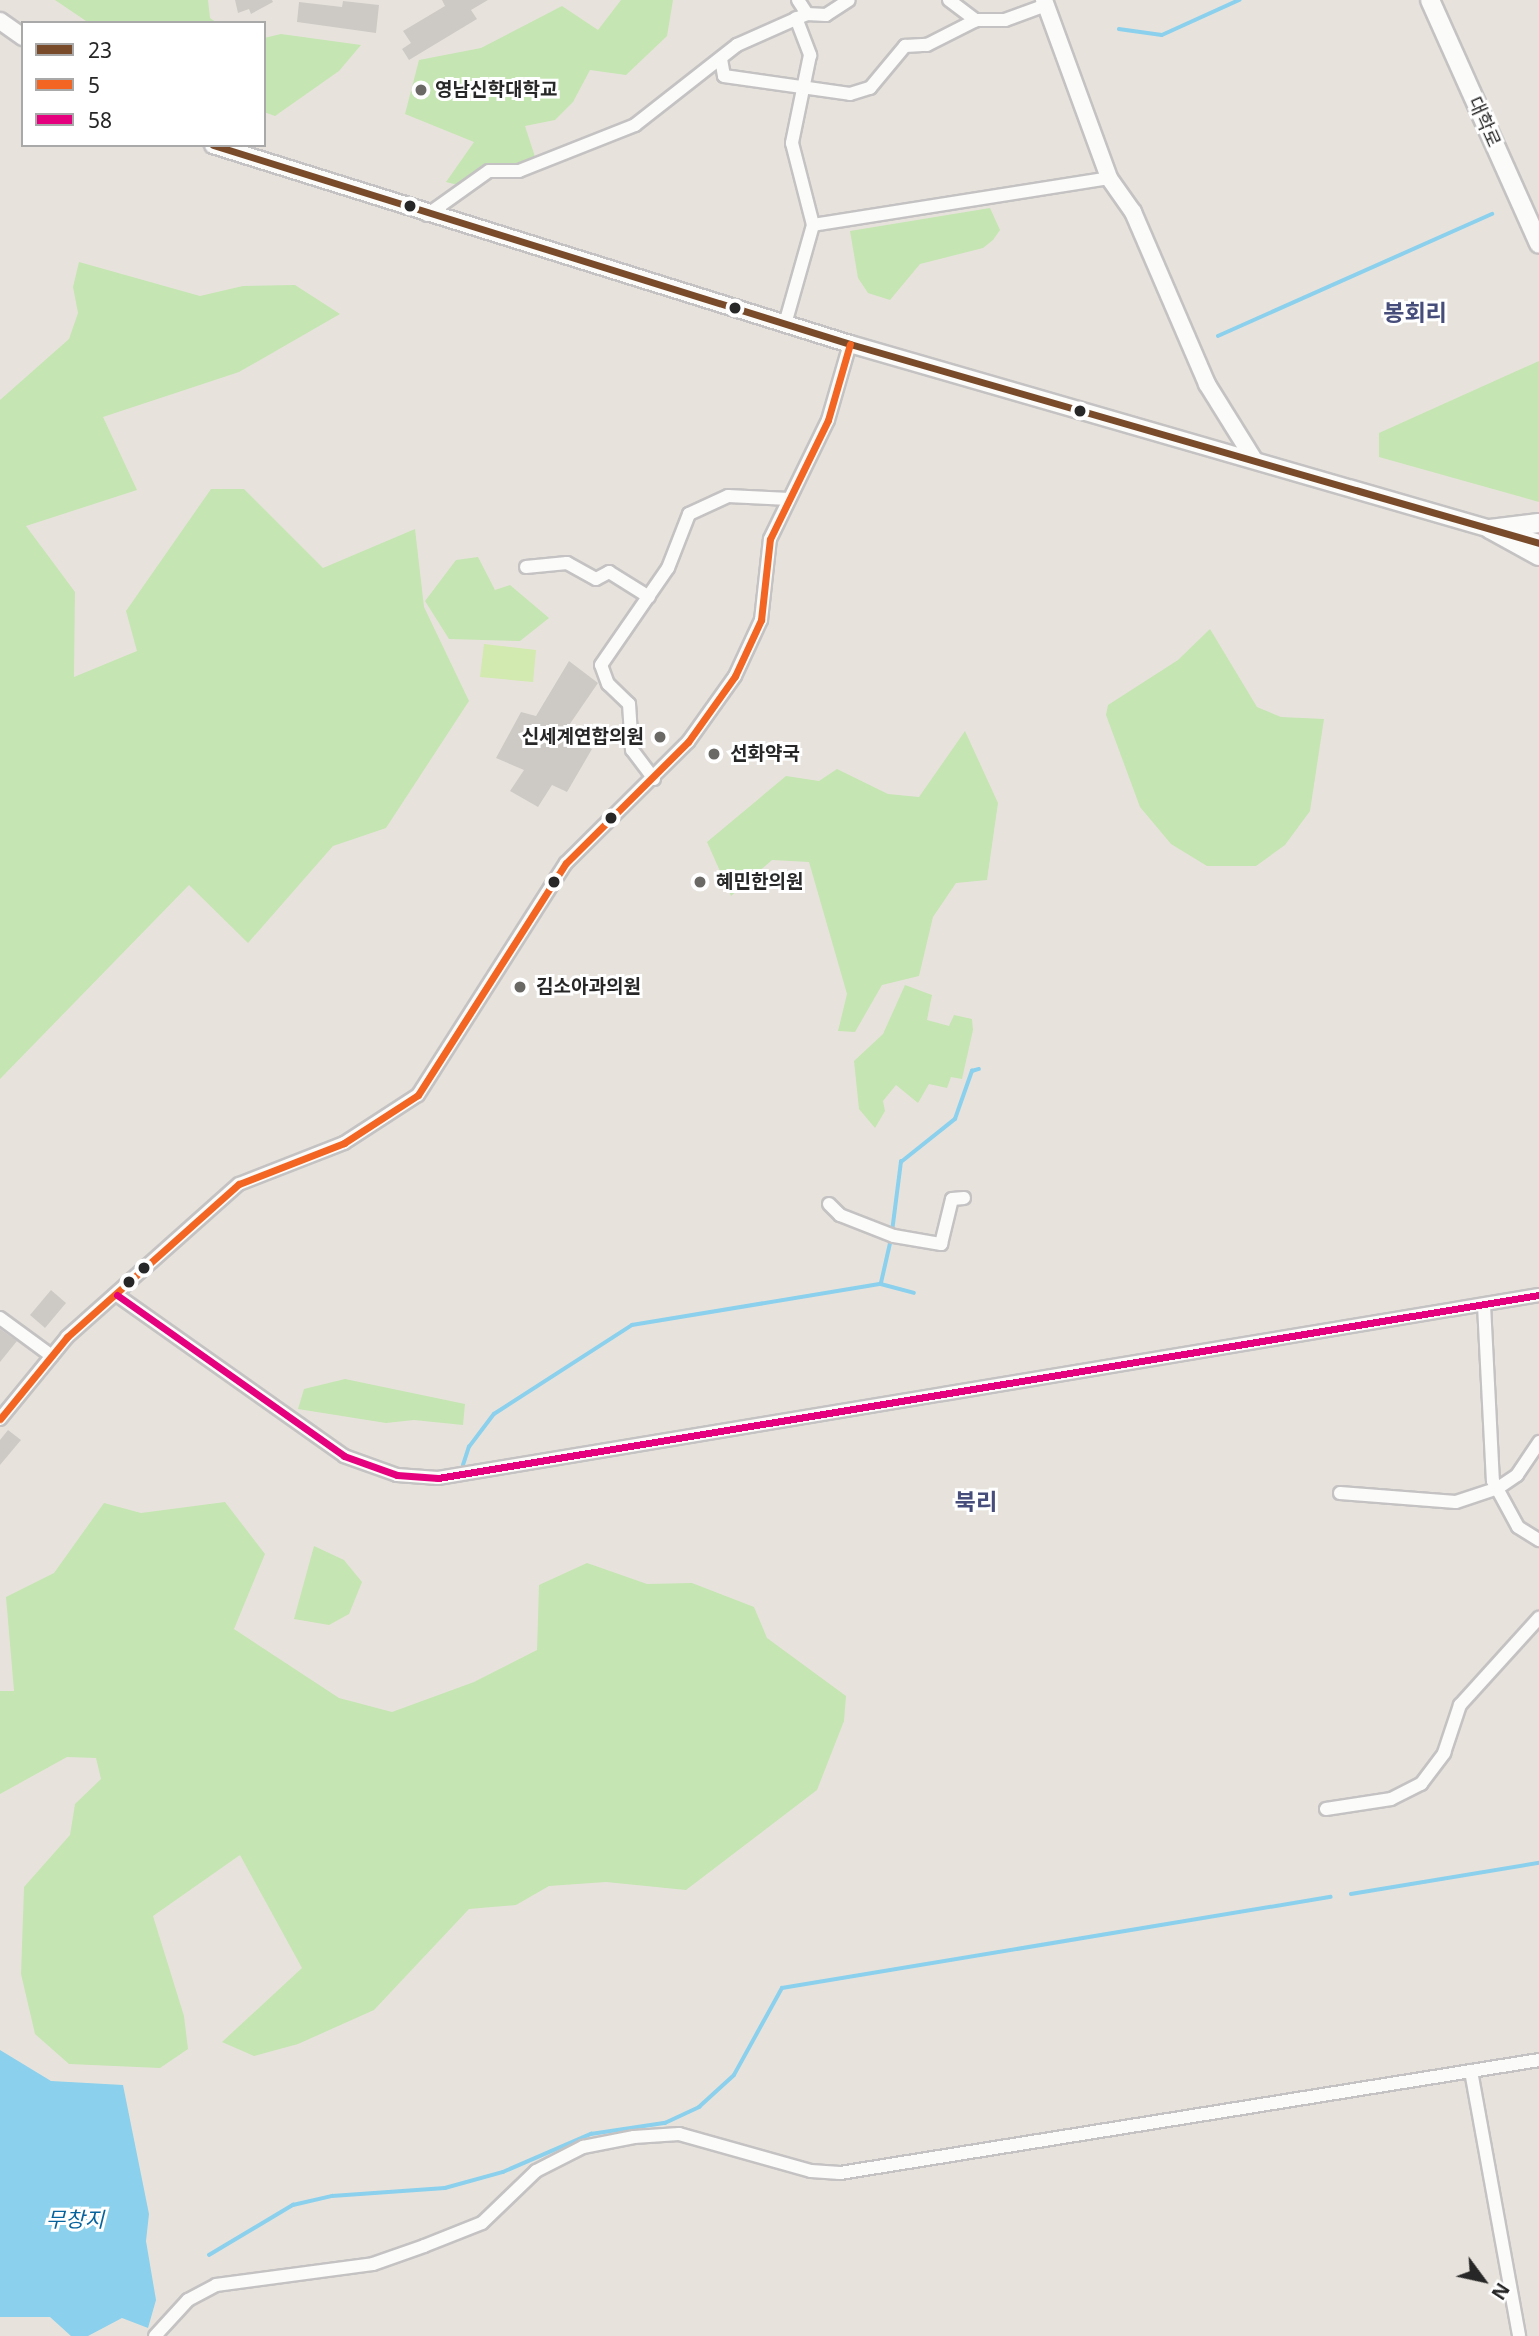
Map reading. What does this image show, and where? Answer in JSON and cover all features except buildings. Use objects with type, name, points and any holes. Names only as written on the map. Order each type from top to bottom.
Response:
[{"type":"main road","name":"대학로","points":[[1430,0],[1539,244]]},
{"type":"main road","points":[[1490,529],[1539,523]]},
{"type":"main road","points":[[1490,529],[1539,556]]},
{"type":"street","points":[[786,324],[813,225],[792,143],[799,87],[810,55],[798,0]]},
{"type":"street","points":[[427,215],[489,171],[519,171],[635,125],[737,45],[802,16],[825,15],[849,0]]},
{"type":"street","points":[[949,0],[976,20]]},
{"type":"street","points":[[721,59],[724,76],[833,95],[870,88],[905,46],[927,45],[976,20],[1005,20],[1045,3],[1109,178],[1133,212],[1206,384],[1253,458]]},
{"type":"street","points":[[0,21],[21,36]]},
{"type":"street","points":[[219,147],[427,215],[850,344],[1253,458],[1539,543]]},
{"type":"street","points":[[813,225],[1109,178]]},
{"type":"street","points":[[0,1419],[52,1356],[239,1184],[344,1143],[408,1105],[566,863],[654,779],[722,696],[754,640],[764,604],[770,539],[828,421],[850,344]]},
{"type":"street","points":[[654,779],[632,750],[629,705],[608,684],[601,665],[649,597],[690,514],[728,496],[789,499]]},
{"type":"street","points":[[526,567],[567,563],[596,579],[608,572],[649,597]]},
{"type":"street","points":[[829,1204],[840,1215],[894,1236],[941,1244],[958,1198]]},
{"type":"street","points":[[117,1295],[344,1456],[397,1475],[454,1478],[1539,1296]]},
{"type":"street","points":[[1484,1304],[1493,1481],[1518,1527],[1539,1540]]},
{"type":"street","points":[[0,1318],[52,1356]]},
{"type":"street","points":[[1340,1493],[1456,1502],[1498,1488],[1517,1475],[1539,1442]]},
{"type":"street","points":[[1326,1809],[1391,1799],[1420,1784],[1444,1753],[1460,1705],[1536,1628]]},
{"type":"street","points":[[155,2336],[188,2301],[216,2285],[373,2264],[482,2224],[536,2171],[583,2147],[634,2137],[679,2134],[829,2174],[1539,2060]]},
{"type":"street","points":[[1471,2071],[1519,2336]]},
{"type":"green space","points":[[55,0],[208,0],[210,18],[214,21],[86,21]]},
{"type":"green space","points":[[621,0],[673,0],[667,36],[626,75],[590,70],[573,102],[555,120],[525,126],[536,160],[462,186],[446,182],[474,142],[405,114],[419,60],[481,48],[562,6],[598,30]]},
{"type":"green space","points":[[281,34],[361,45],[339,71],[275,116],[266,113],[266,38]]},
{"type":"green space","points":[[990,208],[1000,230],[993,240],[983,248],[920,264],[890,300],[868,293],[858,278],[850,231]]},
{"type":"green space","points":[[79,262],[200,296],[243,286],[295,285],[340,314],[239,372],[103,417],[137,490],[26,526],[75,592],[74,677],[137,651],[126,611],[211,489],[244,489],[323,568],[415,529],[424,607],[469,701],[386,828],[333,846],[248,943],[189,885],[0,1079],[0,400],[69,339],[78,313],[73,287]]},
{"type":"green space","points":[[1539,361],[1539,502],[1379,457],[1379,433]]},
{"type":"green space","points":[[478,557],[495,590],[510,585],[549,618],[520,641],[449,639],[425,601],[456,560]]},
{"type":"green space","points":[[1210,629],[1257,707],[1281,717],[1324,719],[1310,811],[1285,845],[1256,866],[1207,866],[1171,844],[1140,807],[1106,715],[1108,705],[1178,660]]},
{"type":"green space","points":[[484,644],[536,650],[533,682],[480,677]]},
{"type":"green space","points":[[965,731],[998,803],[987,880],[956,883],[933,917],[919,976],[882,985],[855,1032],[838,1031],[847,994],[809,862],[772,860],[731,896],[707,842],[786,776],[819,781],[837,769],[888,794],[919,797]]},
{"type":"green space","points":[[905,985],[932,995],[927,1020],[949,1026],[954,1015],[972,1019],[973,1030],[962,1079],[951,1077],[947,1088],[929,1084],[918,1103],[896,1085],[883,1101],[885,1111],[875,1128],[859,1109],[854,1061],[883,1034]]},
{"type":"green space","points":[[345,1379],[465,1404],[463,1425],[414,1420],[386,1423],[298,1409],[304,1389]]},
{"type":"green space","points":[[225,1502],[265,1554],[234,1629],[339,1698],[392,1712],[474,1682],[537,1650],[539,1585],[587,1563],[647,1584],[692,1583],[754,1607],[767,1638],[846,1696],[844,1721],[817,1790],[686,1890],[606,1882],[549,1886],[516,1905],[469,1909],[374,2010],[298,2044],[254,2056],[222,2042],[302,1968],[240,1855],[153,1916],[184,2016],[188,2049],[160,2068],[69,2064],[35,2034],[21,1974],[24,1887],[70,1835],[75,1804],[101,1779],[96,1758],[67,1757],[0,1794],[0,1691],[14,1691],[6,1597],[54,1573],[104,1503],[141,1513]]},
{"type":"green space","points":[[314,1546],[344,1560],[362,1582],[349,1614],[329,1625],[294,1619]]},
{"type":"water","name":"무창지","points":[[0,2050],[51,2081],[123,2085],[149,2214],[146,2241],[156,2300],[148,2328],[122,2318],[88,2336],[71,2336],[50,2317],[0,2317]]},
{"type":"waterway","points":[[1119,29],[1162,35],[1239,0]]},
{"type":"waterway","points":[[1218,336],[1492,214]]},
{"type":"waterway","points":[[892,1232],[901,1162],[955,1119],[972,1071],[979,1069]]},
{"type":"waterway","points":[[881,1283],[891,1239]]},
{"type":"waterway","points":[[463,1465],[469,1447],[494,1414],[632,1325],[881,1284],[914,1293]]},
{"type":"waterway","points":[[1351,1894],[1539,1863]]},
{"type":"waterway","points":[[209,2255],[293,2205],[332,2196],[445,2188],[503,2172],[591,2134],[665,2123],[699,2107],[734,2075],[782,1988],[1330,1897]]},
{"type":"transit line","name":"23","points":[[219,147],[850,344],[1539,543]]},
{"type":"transit line","name":"5","points":[[0,1419],[67,1337],[239,1184],[344,1143],[418,1095],[566,863],[688,742],[735,676],[761,620],[770,539],[828,420],[850,344]]},
{"type":"transit line","name":"58","points":[[117,1295],[344,1456],[397,1475],[438,1478],[1539,1295]]},
{"type":"place","name":"영남신학대학교","points":[[421,90]]},
{"type":"place","name":"신세계연합의원","points":[[660,737]]},
{"type":"place","name":"선화약국","points":[[714,754]]},
{"type":"place","name":"혜민한의원","points":[[700,882]]},
{"type":"place","name":"김소아과의원","points":[[520,987]]},
{"type":"district","name":"봉회리","points":[[1415,312]]},
{"type":"district","name":"북리","points":[[976,1501]]}]
